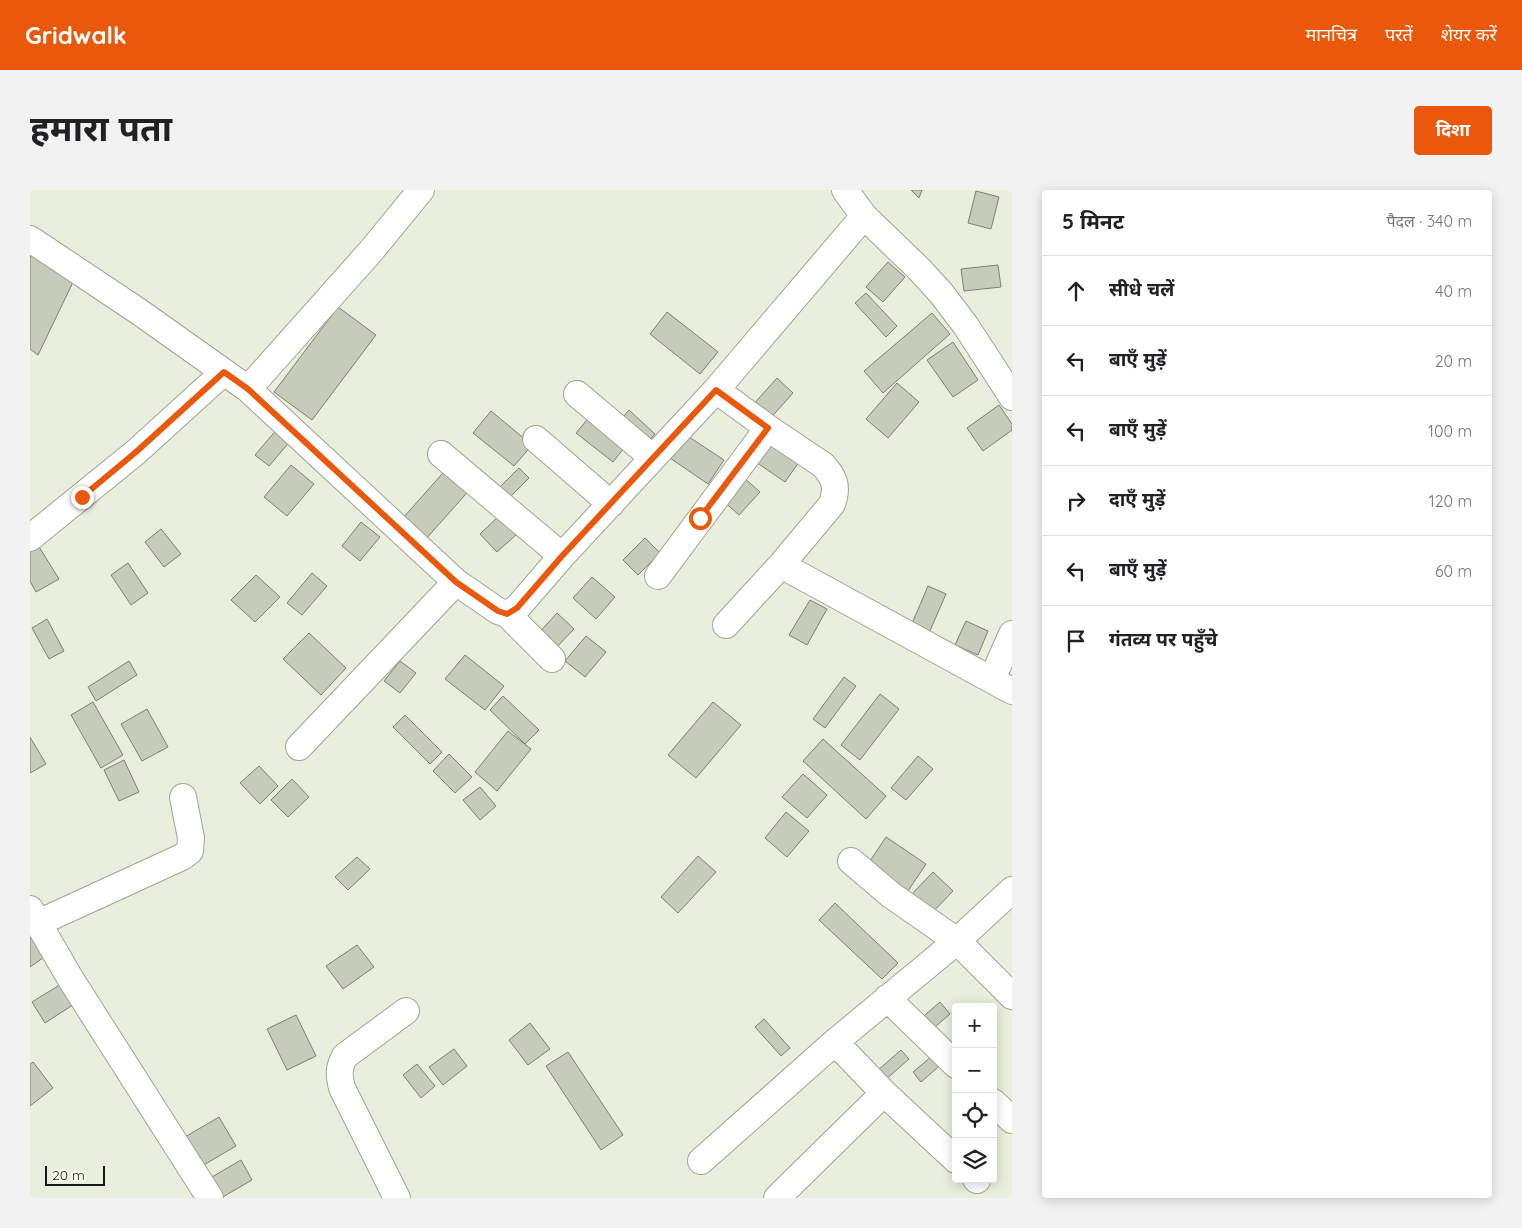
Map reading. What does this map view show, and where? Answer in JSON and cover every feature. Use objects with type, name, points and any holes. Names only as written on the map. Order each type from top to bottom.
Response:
[{"type":"street","points":[[248,389],[371,251],[421,190]]},
{"type":"street","points":[[845,190],[864,216],[920,269],[941,294],[966,326],[1012,397]]},
{"type":"street","points":[[507,614],[517,608],[562,556],[716,390],[864,216]]},
{"type":"street","points":[[30,239],[248,389],[456,582],[498,611],[507,614],[552,659]]},
{"type":"street","points":[[30,538],[136,452],[224,372]]},
{"type":"street","points":[[716,390],[823,465],[830,472],[836,492],[832,504],[782,565],[726,624]]},
{"type":"street","points":[[577,394],[653,458]]},
{"type":"street","points":[[658,576],[768,428]]},
{"type":"street","points":[[536,439],[611,504]]},
{"type":"street","points":[[441,454],[562,556]]},
{"type":"street","points":[[782,565],[1002,685],[1012,634]]},
{"type":"street","points":[[299,747],[456,582]]},
{"type":"street","points":[[183,797],[191,838],[190,850],[182,857],[34,916],[70,978],[210,1198]]},
{"type":"street","points":[[851,861],[891,895],[957,941],[1012,996]]},
{"type":"street","points":[[701,1161],[835,1042],[957,941],[1012,890]]},
{"type":"street","points":[[887,998],[952,1061]]},
{"type":"street","points":[[397,1198],[342,1088],[339,1075],[340,1065],[344,1056],[406,1011]]},
{"type":"street","points":[[835,1042],[884,1093],[952,1156]]},
{"type":"street","points":[[777,1198],[884,1093]]},
{"type":"street","points":[[997,1106],[1012,1120]]},
{"type":"building","points":[[911,190],[922,190],[919,198]]},
{"type":"building","points":[[976,191],[999,197],[991,229],[968,223]]},
{"type":"building","points":[[36,246],[75,278],[38,355],[30,349],[30,258]]},
{"type":"building","points":[[888,262],[905,277],[883,302],[866,287]]},
{"type":"building","points":[[998,265],[1001,287],[964,291],[961,269]]},
{"type":"building","points":[[866,293],[897,326],[886,337],[855,303]]},
{"type":"building","points":[[338,307],[376,335],[312,420],[274,392]]},
{"type":"building","points":[[667,312],[718,352],[700,374],[650,334]]},
{"type":"building","points":[[932,313],[950,334],[883,393],[864,371]]},
{"type":"building","points":[[953,342],[978,380],[953,397],[927,360]]},
{"type":"building","points":[[777,378],[793,393],[767,422],[751,407]]},
{"type":"building","points":[[897,383],[919,402],[888,438],[866,419]]},
{"type":"building","points":[[999,405],[1012,424],[1012,430],[983,451],[967,428]]},
{"type":"building","points":[[629,410],[655,434],[645,446],[619,422]]},
{"type":"building","points":[[491,411],[532,445],[514,466],[473,433]]},
{"type":"building","points":[[592,414],[628,443],[613,462],[576,433]]},
{"type":"building","points":[[278,428],[292,439],[269,466],[255,455]]},
{"type":"building","points":[[683,433],[724,460],[708,484],[667,456]]},
{"type":"building","points":[[766,435],[801,459],[785,482],[750,458]]},
{"type":"building","points":[[291,465],[314,484],[287,516],[264,497]]},
{"type":"building","points":[[450,465],[473,486],[425,540],[402,519]]},
{"type":"building","points":[[519,468],[529,478],[506,501],[496,491]]},
{"type":"building","points":[[742,476],[760,492],[739,515],[721,499]]},
{"type":"building","points":[[499,516],[517,534],[497,552],[480,534]]},
{"type":"building","points":[[361,522],[380,537],[360,561],[342,546]]},
{"type":"building","points":[[161,529],[181,554],[164,567],[145,542]]},
{"type":"building","points":[[645,538],[660,553],[638,575],[623,560]]},
{"type":"building","points":[[36,542],[59,579],[36,592],[30,581],[30,546]]},
{"type":"building","points":[[128,563],[148,593],[131,605],[111,575]]},
{"type":"building","points":[[312,573],[327,586],[302,615],[287,603]]},
{"type":"building","points":[[256,575],[280,597],[255,622],[231,600]]},
{"type":"building","points":[[592,577],[615,597],[596,619],[573,598]]},
{"type":"building","points":[[928,586],[946,594],[929,633],[911,626]]},
{"type":"building","points":[[810,600],[827,609],[807,645],[789,635]]},
{"type":"building","points":[[557,613],[574,629],[554,650],[537,635]]},
{"type":"building","points":[[47,619],[64,651],[49,659],[32,628]]},
{"type":"building","points":[[966,621],[988,631],[978,655],[955,645]]},
{"type":"building","points":[[309,633],[346,668],[321,695],[283,659]]},
{"type":"building","points":[[586,636],[606,652],[585,677],[565,661]]},
{"type":"building","points":[[465,655],[504,686],[485,710],[445,679]]},
{"type":"building","points":[[129,661],[137,675],[96,701],[88,687]]},
{"type":"building","points":[[400,661],[416,673],[400,693],[384,681]]},
{"type":"building","points":[[844,677],[856,686],[825,728],[813,719]]},
{"type":"building","points":[[880,694],[899,709],[860,760],[841,745]]},
{"type":"building","points":[[503,696],[539,730],[525,744],[490,710]]},
{"type":"building","points":[[93,702],[123,755],[101,768],[71,715]]},
{"type":"building","points":[[713,702],[741,725],[696,778],[668,755]]},
{"type":"building","points":[[147,709],[168,747],[142,761],[121,724]]},
{"type":"building","points":[[405,715],[442,752],[430,764],[393,727]]},
{"type":"building","points":[[508,731],[531,749],[497,791],[475,772]]},
{"type":"building","points":[[30,737],[46,764],[30,773]]},
{"type":"building","points":[[823,739],[886,796],[866,819],[803,761]]},
{"type":"building","points":[[449,754],[472,777],[455,793],[433,771]]},
{"type":"building","points":[[918,756],[933,769],[906,800],[891,788]]},
{"type":"building","points":[[124,760],[139,792],[119,801],[104,770]]},
{"type":"building","points":[[259,766],[278,786],[260,804],[240,783]]},
{"type":"building","points":[[803,774],[827,795],[807,818],[782,797]]},
{"type":"building","points":[[292,779],[309,797],[288,817],[271,800]]},
{"type":"building","points":[[480,787],[496,806],[480,820],[463,800]]},
{"type":"building","points":[[786,812],[809,831],[787,857],[765,838]]},
{"type":"building","points":[[886,837],[926,864],[908,891],[868,864]]},
{"type":"building","points":[[698,856],[716,872],[678,913],[661,897]]},
{"type":"building","points":[[357,857],[370,869],[348,890],[335,877]]},
{"type":"building","points":[[933,872],[953,891],[928,917],[908,898]]},
{"type":"building","points":[[835,903],[898,963],[882,979],[819,920]]},
{"type":"building","points":[[30,931],[47,955],[30,967]]},
{"type":"building","points":[[357,945],[374,967],[343,989],[326,966]]},
{"type":"building","points":[[66,981],[79,1001],[45,1023],[32,1002]]},
{"type":"building","points":[[940,1002],[950,1014],[928,1033],[918,1021]]},
{"type":"building","points":[[296,1015],[316,1056],[287,1070],[267,1029]]},
{"type":"building","points":[[764,1019],[790,1048],[781,1056],[755,1027]]},
{"type":"building","points":[[530,1023],[550,1049],[528,1065],[509,1040]]},
{"type":"building","points":[[454,1049],[467,1066],[443,1085],[429,1067]]},
{"type":"building","points":[[901,1050],[909,1059],[884,1081],[876,1072]]},
{"type":"building","points":[[568,1052],[623,1135],[601,1150],[546,1066]]},
{"type":"building","points":[[937,1052],[945,1061],[921,1082],[913,1072]]},
{"type":"building","points":[[33,1062],[53,1088],[30,1106],[30,1064]]},
{"type":"building","points":[[417,1064],[435,1086],[421,1098],[403,1075]]},
{"type":"building","points":[[219,1117],[236,1146],[202,1166],[185,1137]]},
{"type":"building","points":[[241,1160],[252,1180],[221,1198],[205,1181]]},
{"type":"route","points":[[82,497],[136,452],[224,372],[248,389],[456,582],[498,611],[507,614],[517,608],[562,556],[716,390],[768,428],[700,518]]}]
